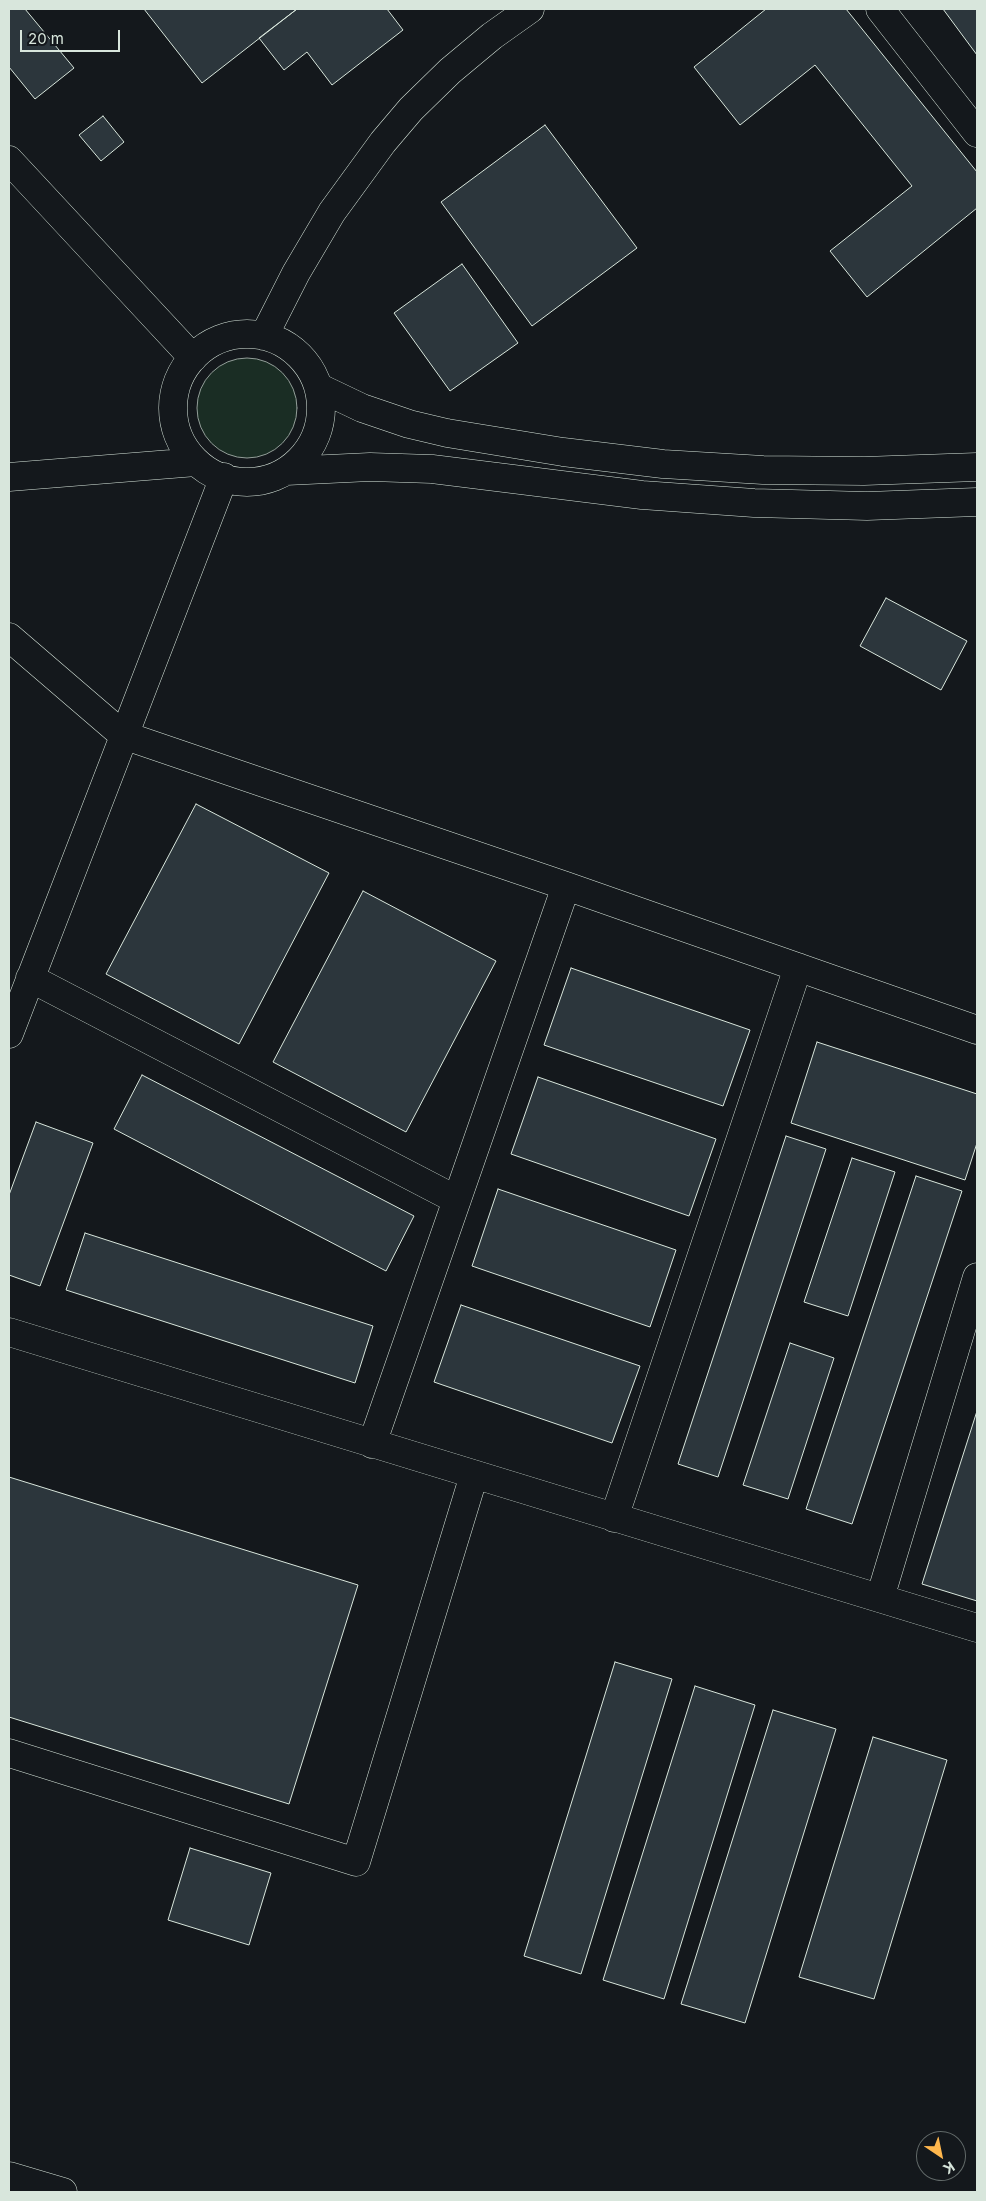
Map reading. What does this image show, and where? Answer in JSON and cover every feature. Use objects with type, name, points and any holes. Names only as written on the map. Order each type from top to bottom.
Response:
[{"type":"street","points":[[264,336],[296,273],[332,212],[383,142],[450,71],[530,9]]},
{"type":"street","points":[[880,9],[977,133]]},
{"type":"street","points":[[9,160],[193,358]]},
{"type":"street","points":[[245,334],[264,336],[282,343],[298,354],[310,369],[318,387],[321,406],[316,434],[301,459],[286,471],[268,479],[249,482],[212,473],[196,462],[184,447],[176,429],[173,411],[175,391],[182,373],[193,358],[208,346],[226,338],[245,334]]},
{"type":"street","points":[[318,387],[362,408],[409,424],[447,434],[563,452],[663,464],[763,470],[864,472],[977,467]]},
{"type":"street","points":[[9,477],[196,462]]},
{"type":"street","points":[[286,471],[370,467],[432,469],[642,495],[754,503],[867,506],[977,502]]},
{"type":"street","points":[[9,1034],[15,1001],[30,978],[224,477]]},
{"type":"street","points":[[9,637],[123,735],[566,886],[977,1030]]},
{"type":"street","points":[[372,1444],[566,886]]},
{"type":"street","points":[[614,1518],[798,967]]},
{"type":"street","points":[[30,978],[457,1200]]},
{"type":"street","points":[[880,1598],[977,1277]]},
{"type":"street","points":[[9,1332],[977,1628]]},
{"type":"street","points":[[9,1753],[356,1862],[474,1475]]},
{"type":"street","points":[[9,2176],[63,2192]]},
{"type":"green space","points":[[247,358],[257,359],[275,366],[289,380],[296,398],[296,418],[289,436],[275,450],[257,457],[247,458],[237,457],[219,450],[205,436],[198,418],[197,408],[198,398],[205,380],[219,366],[237,359]]},
{"type":"building","points":[[9,9],[25,9],[74,68],[35,99],[9,67]]},
{"type":"building","points":[[144,9],[297,9],[202,83]]},
{"type":"building","points":[[297,9],[387,9],[403,30],[332,85],[307,52],[284,70],[259,38]]},
{"type":"building","points":[[766,9],[846,9],[977,172],[977,208],[867,297],[830,251],[912,186],[815,65],[740,125],[694,67]]},
{"type":"building","points":[[943,9],[977,9],[977,55]]},
{"type":"building","points":[[103,116],[124,142],[101,161],[79,135]]},
{"type":"building","points":[[545,125],[637,248],[532,326],[441,202]]},
{"type":"building","points":[[462,264],[518,343],[450,391],[394,313]]},
{"type":"building","points":[[886,598],[967,641],[941,690],[860,646]]},
{"type":"building","points":[[196,804],[329,873],[239,1044],[106,974]]},
{"type":"building","points":[[363,891],[496,961],[406,1132],[273,1062]]},
{"type":"building","points":[[571,968],[750,1030],[723,1106],[544,1045]]},
{"type":"building","points":[[817,1042],[977,1094],[977,1143],[965,1180],[791,1123]]},
{"type":"building","points":[[142,1075],[414,1216],[386,1271],[114,1129]]},
{"type":"building","points":[[538,1077],[716,1139],[689,1216],[511,1154]]},
{"type":"building","points":[[36,1122],[93,1143],[40,1286],[9,1275],[9,1195]]},
{"type":"building","points":[[786,1136],[826,1149],[718,1477],[678,1464]]},
{"type":"building","points":[[852,1158],[895,1172],[848,1316],[804,1302]]},
{"type":"building","points":[[916,1176],[962,1191],[852,1524],[806,1509]]},
{"type":"building","points":[[498,1189],[676,1250],[650,1327],[472,1266]]},
{"type":"building","points":[[85,1233],[373,1326],[355,1383],[66,1290]]},
{"type":"building","points":[[461,1305],[640,1366],[612,1443],[434,1382]]},
{"type":"building","points":[[790,1343],[834,1358],[788,1499],[743,1485]]},
{"type":"building","points":[[977,1411],[977,1601],[922,1584]]},
{"type":"building","points":[[9,1477],[358,1585],[289,1804],[9,1717]]},
{"type":"building","points":[[615,1662],[672,1679],[581,1974],[524,1956]]},
{"type":"building","points":[[695,1686],[755,1705],[664,1999],[603,1980]]},
{"type":"building","points":[[773,1710],[836,1729],[745,2023],[681,2004]]},
{"type":"building","points":[[873,1737],[947,1760],[874,1999],[799,1977]]},
{"type":"building","points":[[190,1848],[271,1873],[249,1945],[168,1920]]}]
